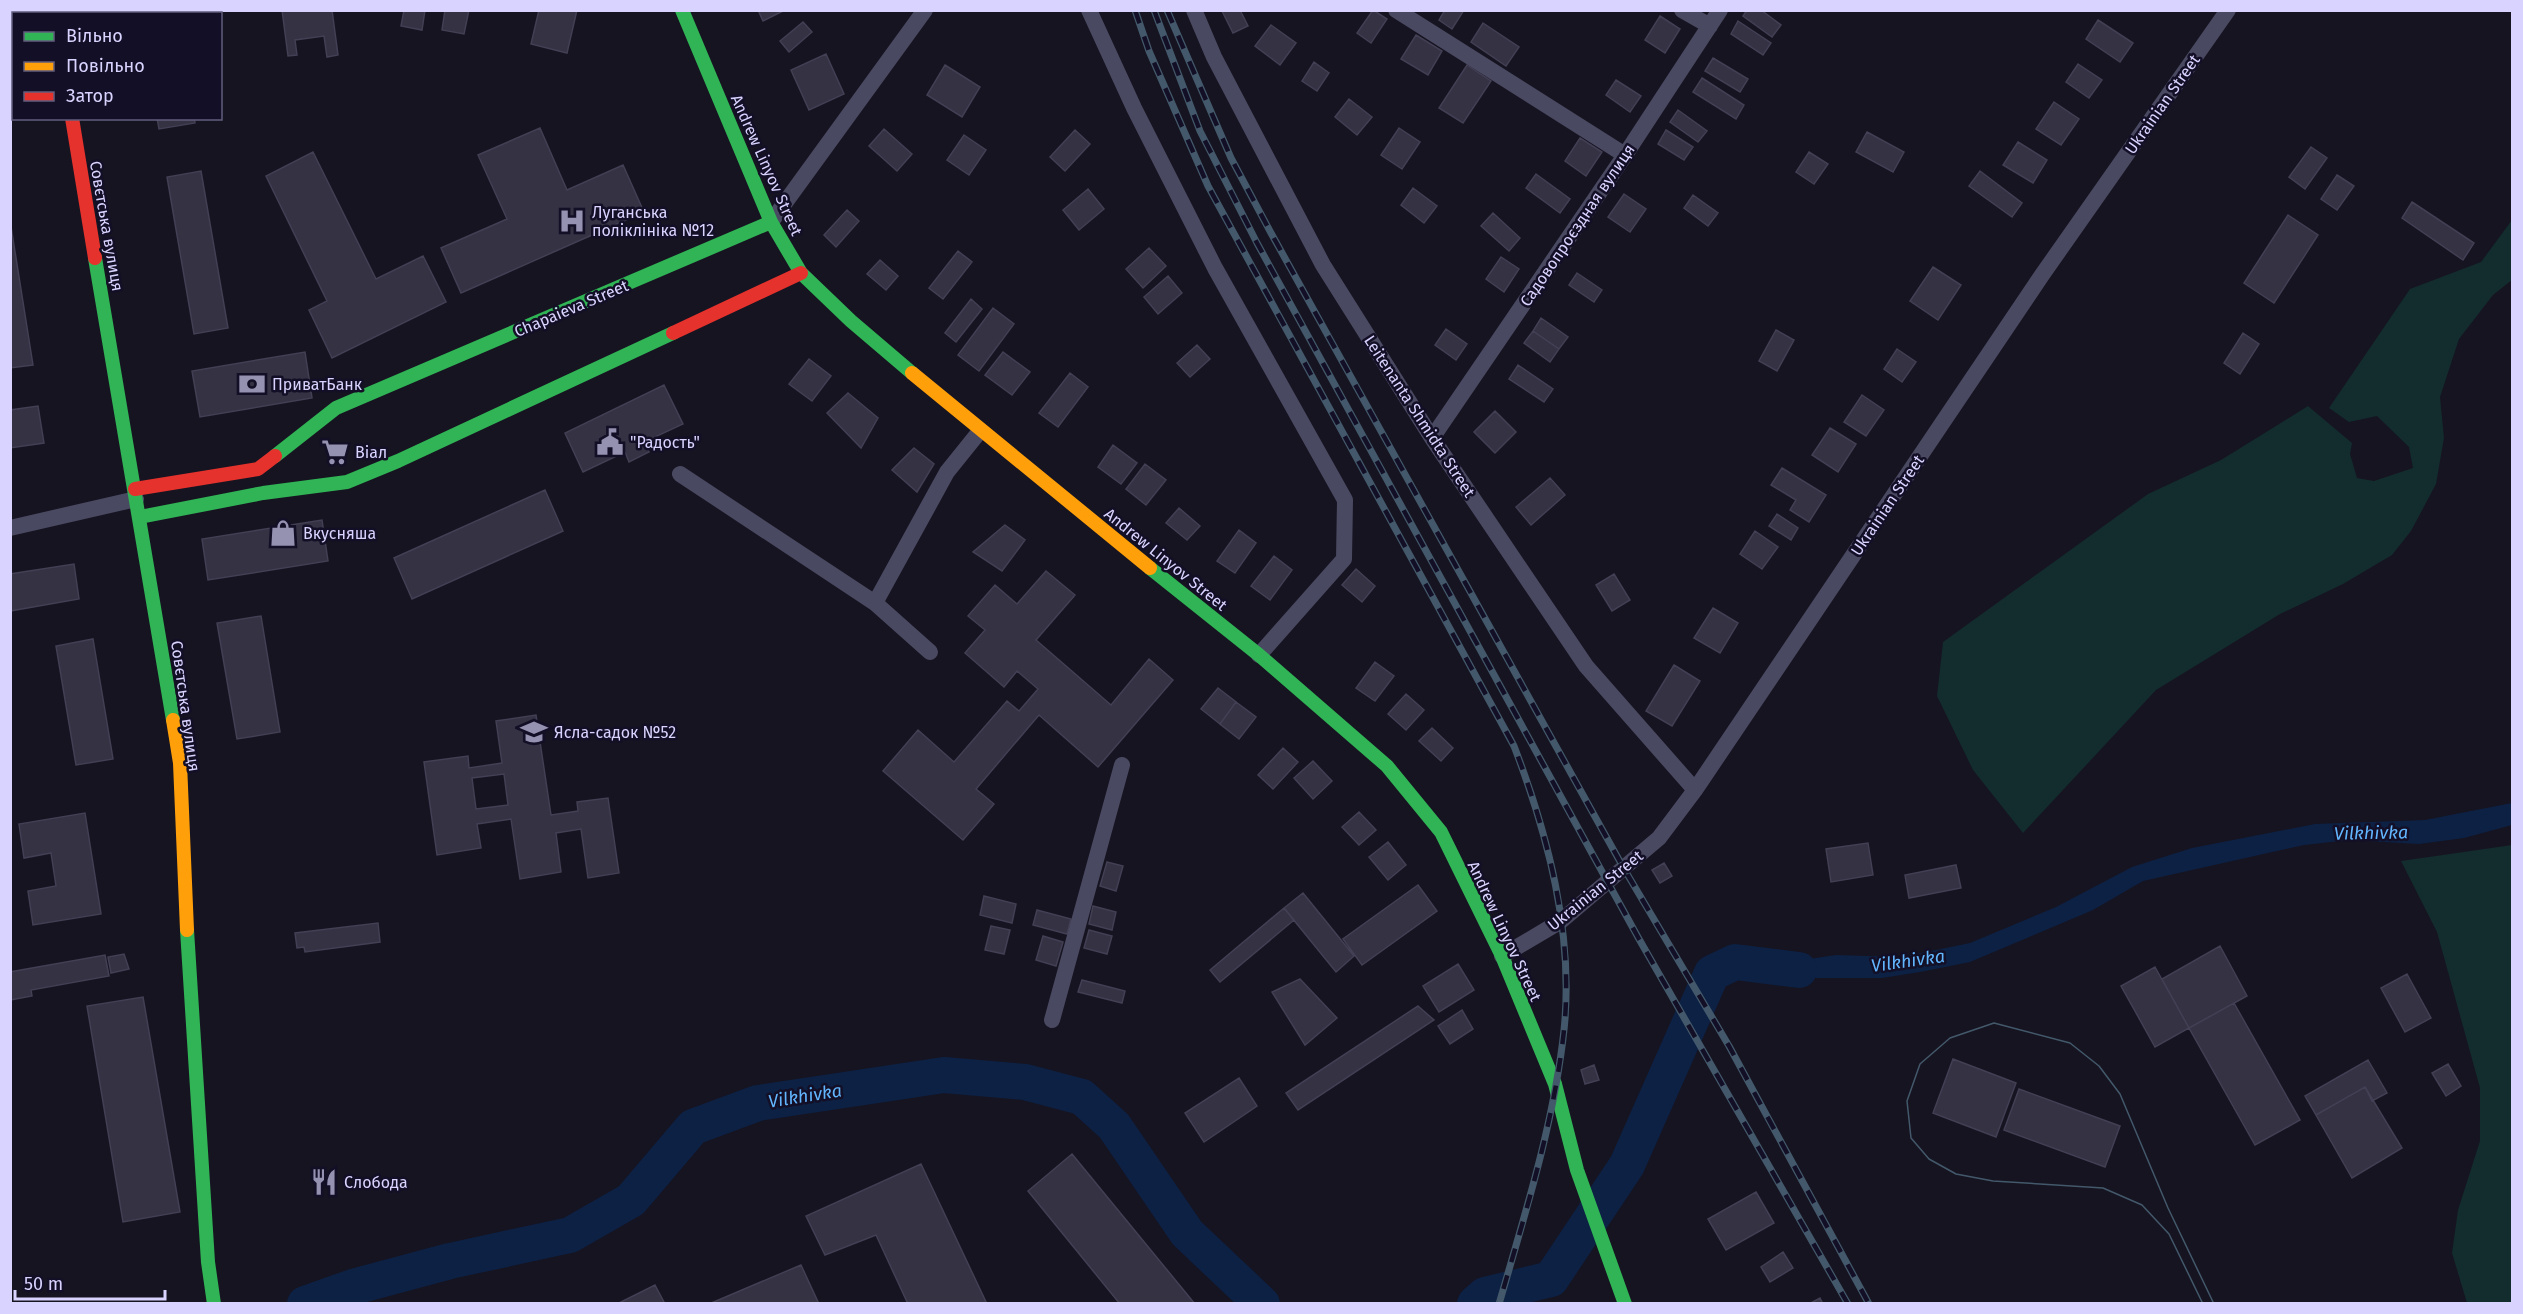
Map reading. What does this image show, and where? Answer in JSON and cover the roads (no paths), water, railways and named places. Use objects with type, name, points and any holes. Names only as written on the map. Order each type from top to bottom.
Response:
[{"type":"street","name":"Andrew Linyov Street","points":[[682,10],[771,222],[801,273],[851,321],[980,431],[1259,655],[1387,766],[1441,832],[1502,956],[1555,1084],[1577,1170],[1625,1304]]},
{"type":"street","points":[[771,222],[925,10]]},
{"type":"street","points":[[1089,10],[1134,108],[1215,268],[1344,500],[1344,559],[1259,655]]},
{"type":"street","name":"Leitenanta Shmidta Street","points":[[1194,10],[1214,57],[1323,266],[1432,438],[1586,666],[1695,790]]},
{"type":"street","points":[[1396,10],[1625,155]]},
{"type":"street","points":[[1682,10],[1710,26]]},
{"type":"street","name":"Садовопроєздная вулиця","points":[[1432,438],[1625,155],[1720,10]]},
{"type":"street","name":"Ukrainian Street","points":[[1502,956],[1561,921],[1659,838],[1695,790],[2042,275],[2228,10]]},
{"type":"street","name":"Совєтська вулиця","points":[[72,120],[180,763],[189,982],[208,1262],[214,1304]]},
{"type":"street","name":"Chapaieva Street","points":[[10,528],[135,494],[258,469],[336,408],[771,222]]},
{"type":"street","points":[[140,517],[263,493],[347,482],[399,461],[801,273]]},
{"type":"street","points":[[875,603],[947,472],[980,431]]},
{"type":"street","points":[[680,474],[875,603],[930,652]]},
{"type":"street","points":[[1052,1020],[1122,765]]},
{"type":"water","points":[[2512,803],[2512,825],[2464,838],[2419,844],[2349,840],[2304,845],[2143,881],[2093,910],[1970,962],[1882,978],[1763,978],[1745,975],[1751,957],[1782,963],[1836,955],[1900,957],[1970,943],[2056,907],[2132,867],[2192,848],[2315,824],[2425,820]]},
{"type":"waterway","name":"Vilkhivka","points":[[1475,1304],[1485,1295],[1551,1279],[1627,1165],[1712,973],[1735,962],[1799,970]]},
{"type":"waterway","name":"Vilkhivka","points":[[305,1304],[353,1287],[450,1261],[570,1235],[631,1200],[693,1127],[758,1103],[944,1075],[1025,1082],[1082,1097],[1114,1126],[1187,1233],[1262,1304]]},
{"type":"tram line","points":[[2203,1304],[2169,1234],[2142,1205],[2103,1188],[1993,1181],[1956,1174],[1929,1159],[1911,1138],[1907,1101],[1920,1064],[1950,1038],[1994,1023],[2070,1043],[2099,1066],[2120,1094],[2168,1208],[2214,1304]]},
{"type":"railway","points":[[1135,10],[1149,51],[1208,186],[1514,746],[1538,814],[1556,885],[1562,921],[1566,994],[1564,1030],[1546,1134],[1499,1304]]},
{"type":"railway","points":[[1154,10],[1200,131],[1257,243],[1639,939],[1848,1304]]},
{"type":"railway","points":[[1167,10],[1231,158],[1271,233],[1623,867],[1729,1046],[1869,1304]]},
{"type":"place","name":"Луганська поліклініка №12","points":[[572,221]]},
{"type":"place","name":"ПриватБанк","points":[[252,384]]},
{"type":"place","name":"\"Радость\"","points":[[610,442]]},
{"type":"place","name":"Віал","points":[[335,452]]},
{"type":"place","name":"Вкусняша","points":[[283,533]]},
{"type":"place","name":"Ясла-садок №52","points":[[534,732]]},
{"type":"place","name":"Слобода","points":[[324,1182]]}]
